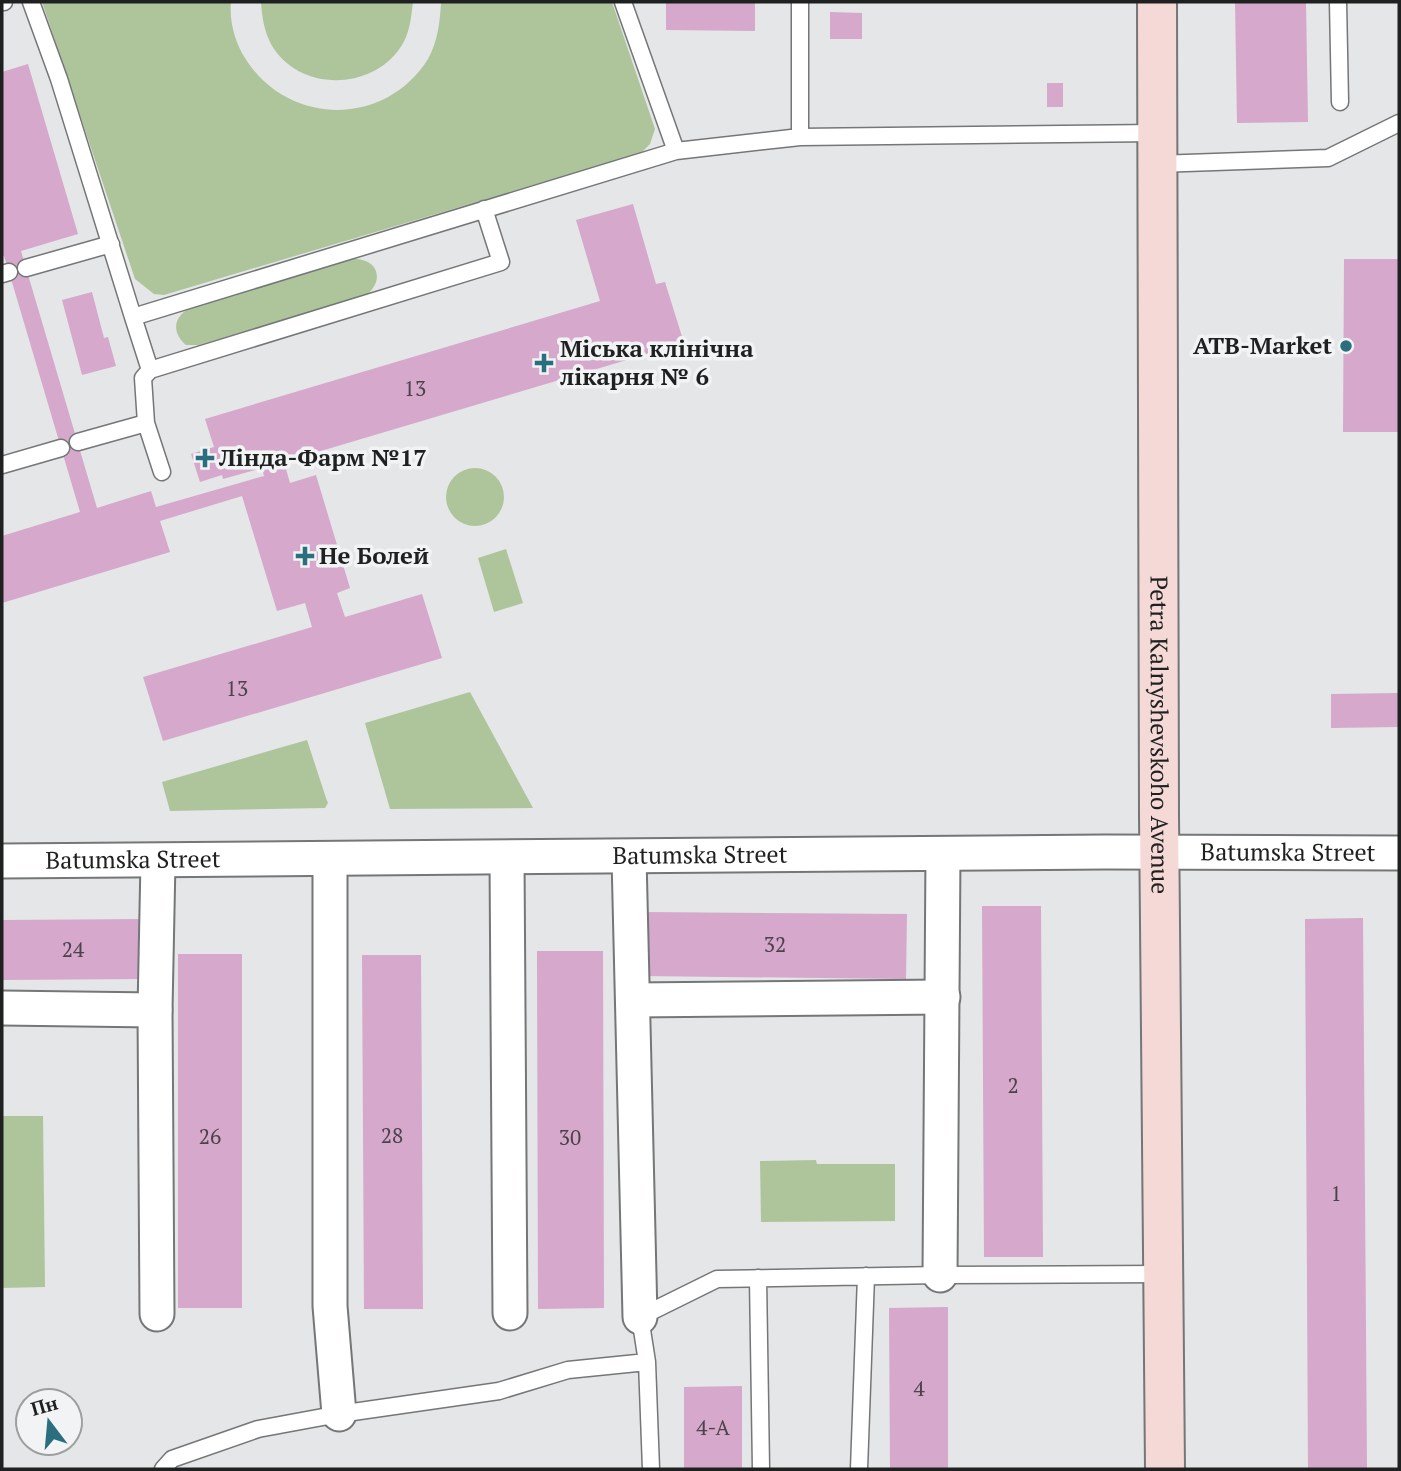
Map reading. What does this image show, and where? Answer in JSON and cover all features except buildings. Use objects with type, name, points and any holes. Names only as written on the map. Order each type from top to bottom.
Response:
[{"type":"street","name":"Petra Kalnyshevskoho Avenue","points":[[1157,2],[1165,1469]]},
{"type":"street","name":"Batumska Street","points":[[2,861],[943,853],[1399,853]]},
{"type":"street","points":[[940,1275],[943,853]]},
{"type":"street","points":[[629,857],[640,1317]]},
{"type":"street","points":[[507,858],[510,1313]]},
{"type":"street","points":[[330,860],[330,1306],[340,1414]]},
{"type":"street","points":[[157,1314],[155,1010],[158,861]]},
{"type":"street","points":[[632,1000],[943,997]]},
{"type":"street","points":[[2,1008],[155,1010]]},
{"type":"lane","points":[[31,2],[59,79],[150,370]]},
{"type":"lane","points":[[623,2],[676,151]]},
{"type":"lane","points":[[800,2],[800,136]]},
{"type":"lane","points":[[1338,2],[1340,102]]},
{"type":"lane","points":[[133,317],[676,151],[800,136],[1157,148],[1328,158],[1399,123]]},
{"type":"lane","points":[[162,472],[146,423],[143,378],[150,370],[501,262],[484,209]]},
{"type":"lane","points":[[26,268],[111,244]]},
{"type":"lane","points":[[78,442],[146,423]]},
{"type":"lane","points":[[2,465],[61,448]]},
{"type":"lane","points":[[651,1469],[647,1362],[640,1317],[717,1279],[1163,1274]]},
{"type":"lane","points":[[859,1469],[866,1276]]},
{"type":"lane","points":[[758,1278],[761,1469]]},
{"type":"lane","points":[[163,1469],[172,1459],[258,1429],[499,1391],[568,1370],[647,1362]]},
{"type":"green space","points":[[42,2],[231,2],[233,31],[238,45],[263,80],[285,97],[310,106],[336,110],[362,107],[387,98],[410,82],[428,59],[434,45],[441,2],[612,2],[655,129],[650,144],[641,153],[164,295],[154,294],[135,279]]},
{"type":"green space","points":[[261,2],[413,2],[406,37],[387,62],[371,73],[334,80],[315,78],[298,71],[283,59],[267,34]]},
{"type":"green space","points":[[353,259],[369,262],[376,272],[375,284],[365,296],[199,345],[186,345],[179,336],[177,322],[188,309]]},
{"type":"green space","points":[[469,468],[481,468],[496,476],[504,491],[504,503],[496,518],[481,526],[469,526],[454,518],[446,503],[446,491],[454,476]]},
{"type":"green space","points":[[506,549],[523,603],[494,612],[478,558]]},
{"type":"green space","points":[[470,692],[533,808],[390,809],[365,723]]},
{"type":"green space","points":[[307,740],[328,803],[325,808],[170,811],[162,782]]},
{"type":"green space","points":[[2,1116],[43,1116],[45,1287],[2,1288]]},
{"type":"green space","points":[[816,1160],[817,1164],[895,1164],[895,1221],[761,1222],[760,1161]]},
{"type":"place","name":"ATB-Market","points":[[1346,346]]},
{"type":"place","name":"Міська клінічна лікарня № 6","points":[[544,363]]},
{"type":"place","name":"Лінда-Фарм №17","points":[[205,458]]},
{"type":"place","name":"Не Болей","points":[[305,556]]}]
